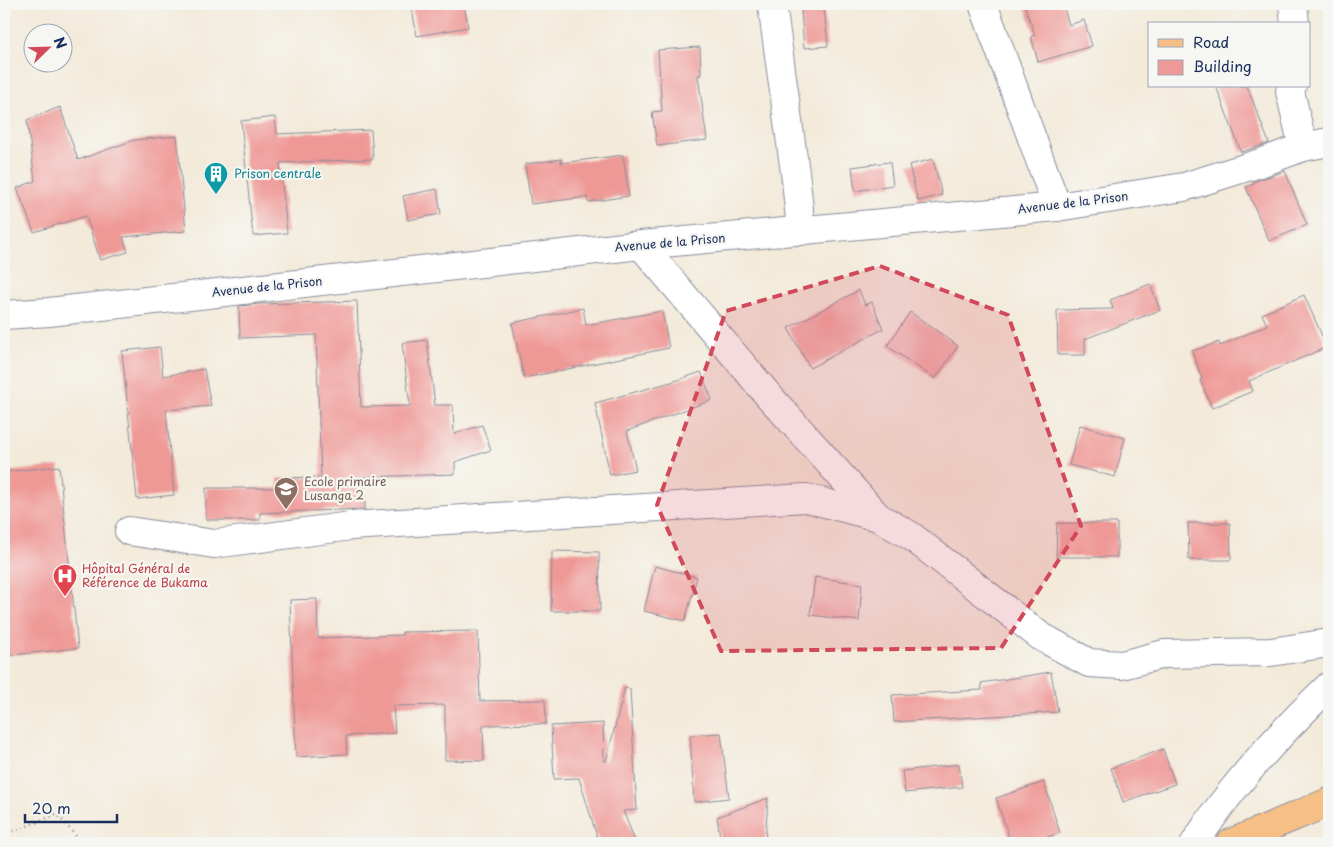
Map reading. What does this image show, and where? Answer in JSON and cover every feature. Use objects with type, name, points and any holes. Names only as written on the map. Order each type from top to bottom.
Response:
[{"type":"main road","points":[[1231,843],[1329,802]]},
{"type":"street","points":[[772,4],[796,180],[801,231]]},
{"type":"street","points":[[983,4],[1057,207]]},
{"type":"street","points":[[1293,4],[1296,22]]},
{"type":"street","points":[[1291,88],[1290,91],[1316,145]]},
{"type":"street","name":"Avenue de la Prison","points":[[4,315],[49,312],[641,244],[1057,207],[1184,187],[1316,145]]},
{"type":"street","points":[[641,244],[768,395],[878,518]]},
{"type":"street","points":[[129,531],[214,544],[351,526],[806,498],[878,518],[911,536],[1040,636],[1089,662],[1122,665],[1164,654],[1271,652],[1329,643]]},
{"type":"street","points":[[1195,843],[1209,820],[1250,769],[1329,686]]},
{"type":"path","points":[[4,835],[57,814],[82,843]]},
{"type":"highlighted area","points":[[880,266],[1008,315],[1081,526],[1001,648],[721,651],[657,505],[726,311]]},
{"type":"building","points":[[411,4],[464,4],[468,27],[417,36]]},
{"type":"building","points":[[1024,4],[1063,4],[1069,25],[1084,20],[1092,46],[1038,62],[1031,36],[1035,35]]},
{"type":"building","points":[[824,8],[828,46],[804,48],[801,10]]},
{"type":"building","points":[[700,47],[701,75],[698,75],[707,140],[657,146],[652,112],[662,111],[658,50]]},
{"type":"building","points":[[1217,88],[1248,88],[1269,143],[1241,152]]},
{"type":"building","points":[[60,107],[78,160],[134,140],[177,136],[186,231],[123,237],[128,252],[100,260],[86,216],[34,232],[17,188],[35,181],[27,120]]},
{"type":"building","points":[[275,117],[277,134],[371,130],[373,159],[280,163],[287,233],[253,236],[241,121]]},
{"type":"building","points":[[623,155],[629,196],[588,202],[587,197],[531,204],[525,164],[561,159],[561,163]]},
{"type":"building","points":[[933,159],[942,195],[918,201],[909,165]]},
{"type":"building","points":[[890,162],[893,185],[855,191],[852,167]]},
{"type":"building","points":[[1285,171],[1307,225],[1269,241],[1246,187],[1254,184],[1253,182]]},
{"type":"building","points":[[437,189],[441,214],[408,220],[403,196]]},
{"type":"building","points":[[1150,284],[1160,310],[1085,339],[1085,355],[1058,355],[1057,310],[1113,309],[1110,300]]},
{"type":"building","points":[[859,290],[865,305],[872,302],[883,329],[810,368],[788,328]]},
{"type":"building","points":[[1304,295],[1327,347],[1249,381],[1253,391],[1212,408],[1200,380],[1202,379],[1192,351],[1219,342],[1220,346],[1267,325],[1262,314]]},
{"type":"building","points":[[357,301],[361,407],[410,406],[402,343],[427,340],[435,405],[453,405],[454,434],[482,425],[491,450],[455,462],[455,474],[364,477],[365,509],[260,513],[260,520],[206,520],[206,488],[278,488],[278,478],[321,477],[316,335],[240,338],[239,306]]},
{"type":"building","points":[[583,308],[586,325],[662,311],[669,348],[524,378],[512,323]]},
{"type":"building","points":[[910,312],[958,346],[935,379],[887,346]]},
{"type":"building","points":[[160,347],[163,376],[204,369],[211,406],[166,410],[174,495],[137,499],[122,351]]},
{"type":"building","points":[[701,372],[712,400],[627,431],[636,470],[610,475],[595,403]]},
{"type":"building","points":[[1080,425],[1125,438],[1115,477],[1069,465]]},
{"type":"building","points":[[59,466],[78,648],[4,656],[4,472]]},
{"type":"building","points":[[1057,523],[1117,523],[1117,557],[1056,557]]},
{"type":"building","points":[[1188,523],[1230,523],[1231,560],[1189,560]]},
{"type":"building","points":[[552,551],[599,552],[600,611],[551,611]]},
{"type":"building","points":[[655,566],[697,577],[685,621],[644,611]]},
{"type":"building","points":[[815,577],[862,584],[859,621],[810,615]]},
{"type":"building","points":[[317,599],[318,638],[402,635],[402,632],[478,631],[480,701],[545,700],[546,724],[483,725],[484,761],[445,760],[445,705],[393,706],[395,733],[346,736],[347,754],[296,757],[290,600]]},
{"type":"building","points":[[1051,672],[1058,712],[894,722],[892,695],[982,690],[981,683]]},
{"type":"building","points":[[625,688],[630,689],[637,810],[623,811],[636,843],[599,843],[579,778],[554,779],[551,726],[603,723],[604,761],[606,761]]},
{"type":"building","points":[[721,733],[729,798],[694,802],[690,735]]},
{"type":"building","points":[[1163,749],[1175,784],[1123,802],[1111,768]]},
{"type":"building","points":[[959,764],[962,787],[905,793],[902,771]]},
{"type":"building","points":[[1044,782],[1060,833],[1029,843],[1011,843],[996,798]]},
{"type":"building","points":[[768,798],[765,843],[721,843],[717,817]]},
{"type":"place","name":"Prison centrale","points":[[216,195]]},
{"type":"place","name":"Ecole primaire Lusanga 2","points":[[286,510]]},
{"type":"place","name":"Hôpital Général de Référence de Bukama","points":[[65,597]]}]
